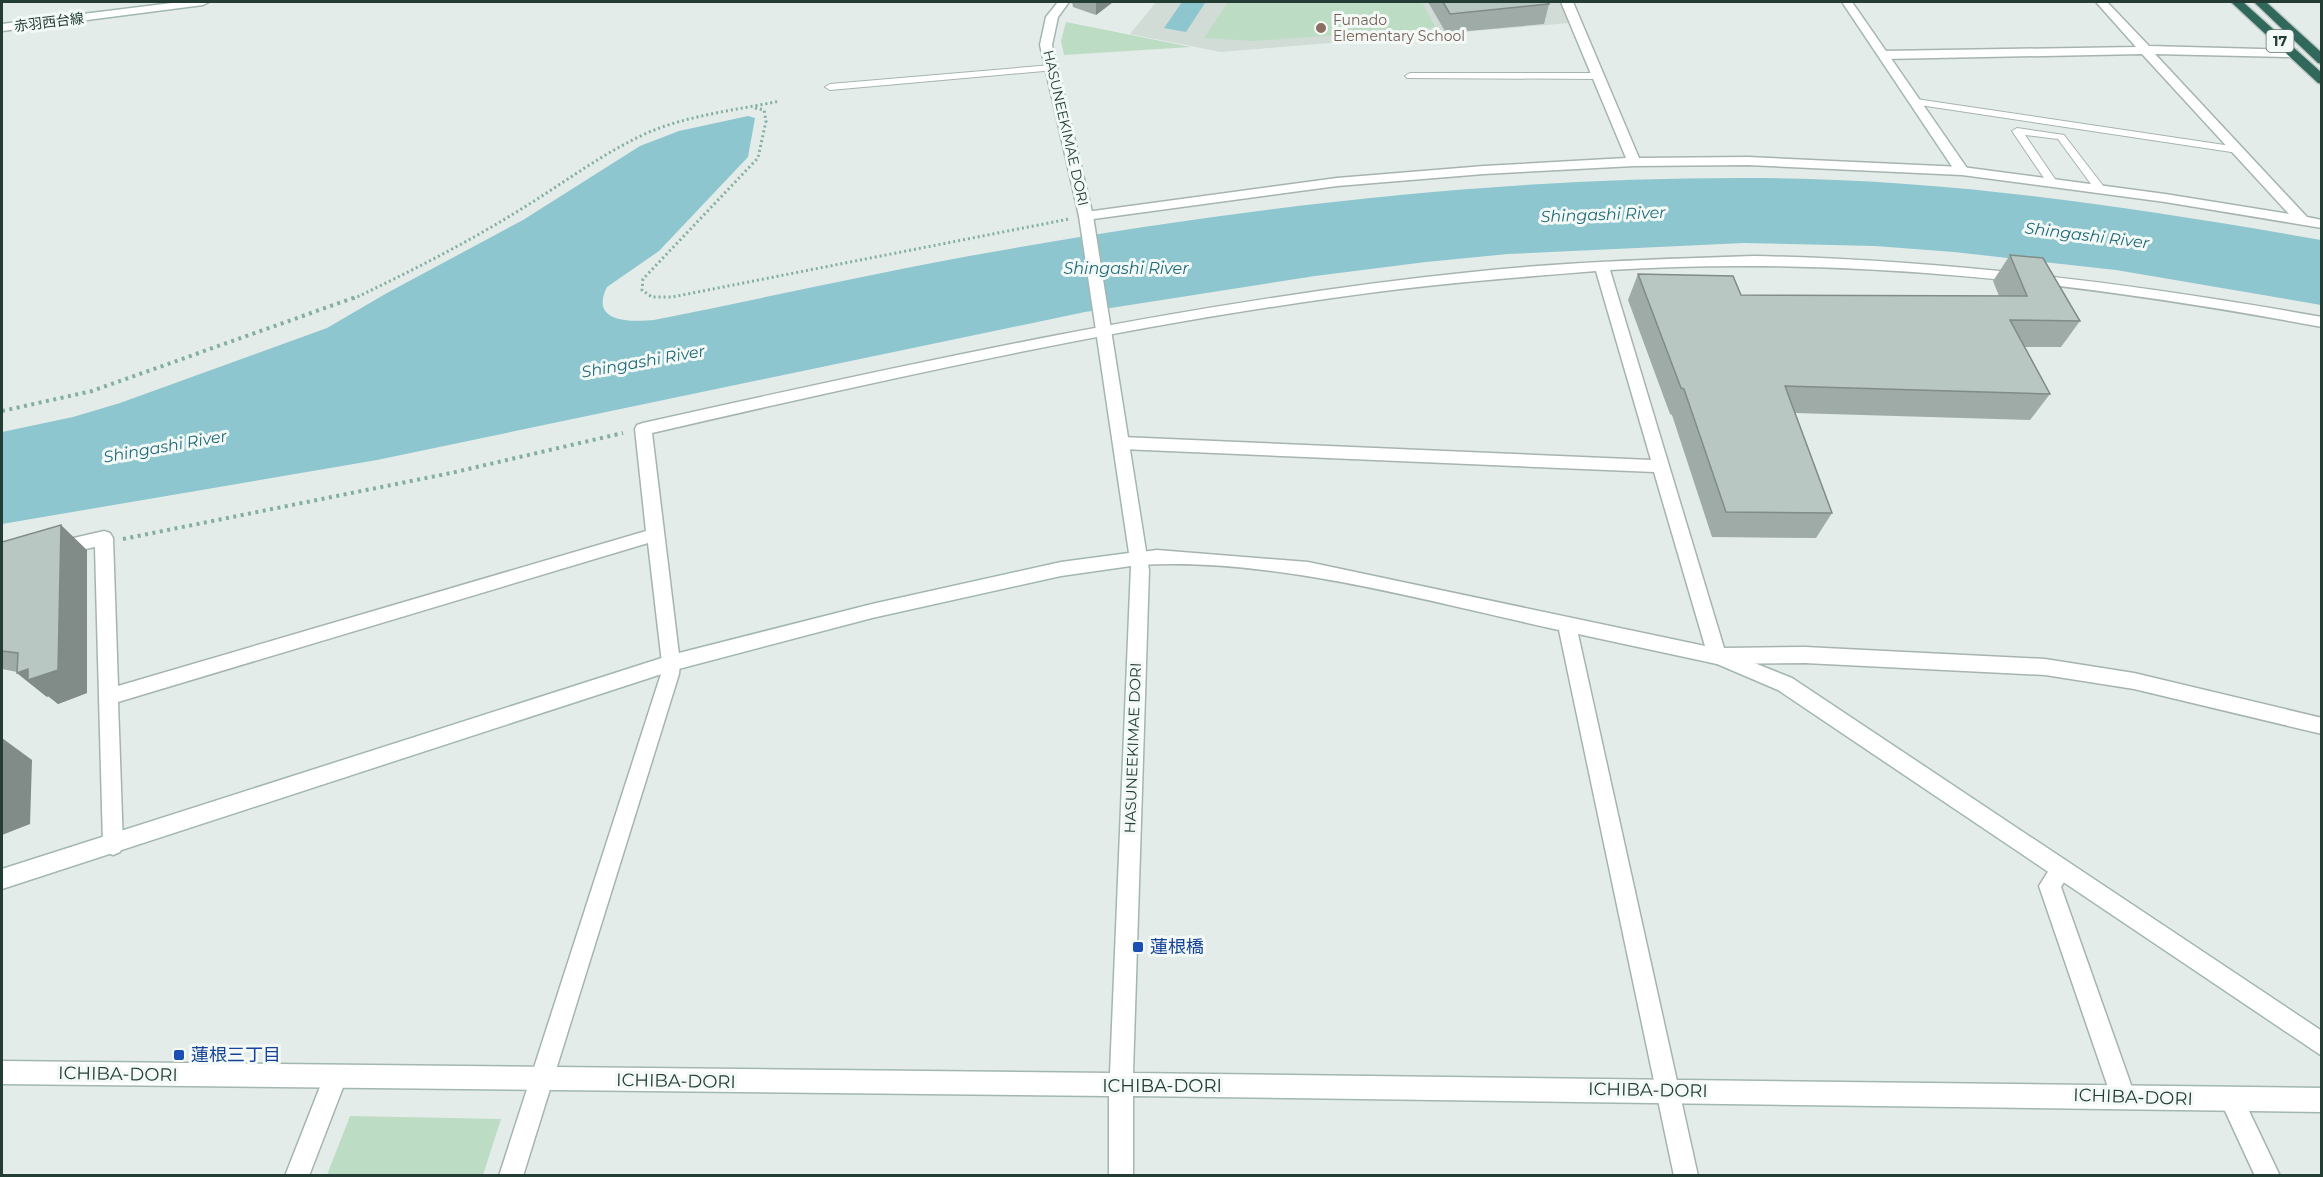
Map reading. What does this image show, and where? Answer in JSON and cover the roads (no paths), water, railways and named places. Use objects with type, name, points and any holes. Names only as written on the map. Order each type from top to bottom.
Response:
[{"type":"highway","name":"17","points":[[2237,2],[2322,80]]},
{"type":"highway","name":"17","points":[[2260,2],[2322,60]]},
{"type":"street","name":"赤羽西台線","points":[[2,28],[203,2]]},
{"type":"street","name":"HASUNEEKIMAE DORI","points":[[1063,2],[1052,17],[1047,36],[1052,68],[1087,219]]},
{"type":"street","points":[[1567,2],[1634,162]]},
{"type":"street","points":[[1847,2],[1962,171]]},
{"type":"street","points":[[2101,2],[2303,220]]},
{"type":"street","points":[[1884,55],[2146,50],[2294,53]]},
{"type":"street","points":[[1103,326],[1087,219],[1337,182],[1484,170],[1634,162],[1748,161],[1962,171],[2100,189],[2322,224]]},
{"type":"street","points":[[512,1176],[670,674],[671,663],[643,429],[1103,326],[1396,284],[1602,267],[1751,261],[1947,268],[2086,283],[2322,322]]},
{"type":"street","points":[[1602,267],[1717,656]]},
{"type":"street","name":"HASUNEEKIMAE DORI","points":[[1103,326],[1139,558],[1120,1176]]},
{"type":"street","points":[[1122,443],[1661,466]]},
{"type":"street","points":[[109,697],[654,535]]},
{"type":"street","points":[[37,552],[105,538],[113,845]]},
{"type":"street","points":[[2,879],[113,845],[537,704],[671,663],[873,611],[1050,571],[1157,556],[1230,561],[1308,570],[1717,656],[1785,684],[2322,1045]]},
{"type":"street","points":[[1567,624],[1686,1176]]},
{"type":"street","points":[[1717,656],[1805,655],[2045,667],[2134,681],[2322,726]]},
{"type":"street","points":[[2061,869],[2050,886],[2123,1096]]},
{"type":"street","name":"ICHIBA-DORI","points":[[2,1072],[542,1080],[1668,1090],[2322,1100]]},
{"type":"street","points":[[297,1176],[334,1077]]},
{"type":"street","points":[[2232,1100],[2268,1176]]},
{"type":"lane","points":[[830,87],[1052,68]]},
{"type":"lane","points":[[1410,76],[1597,76]]},
{"type":"lane","points":[[1916,102],[2238,150]]},
{"type":"lane","points":[[2052,182],[2017,131],[2061,137],[2100,189]]},
{"type":"water","points":[[1182,2],[1205,3],[1186,32],[1164,28]]},
{"type":"water","name":"Shingashi River","points":[[748,116],[755,118],[748,157],[659,251],[607,287],[603,299],[604,308],[608,314],[624,320],[654,320],[953,259],[1151,226],[1350,200],[1550,183],[1751,178],[1823,179],[1966,189],[2180,216],[2321,240],[2321,305],[2116,270],[1954,252],[1875,246],[1744,243],[1508,254],[1315,276],[1085,312],[377,460],[2,524],[2,432],[73,417],[120,403],[327,328],[523,220],[640,146],[679,131]]},
{"type":"place","name":"Funado Elementary School","points":[[1321,28]]},
{"type":"place","name":"蓮根橋","points":[[1138,947]]},
{"type":"place","name":"蓮根三丁目","points":[[179,1055]]}]
